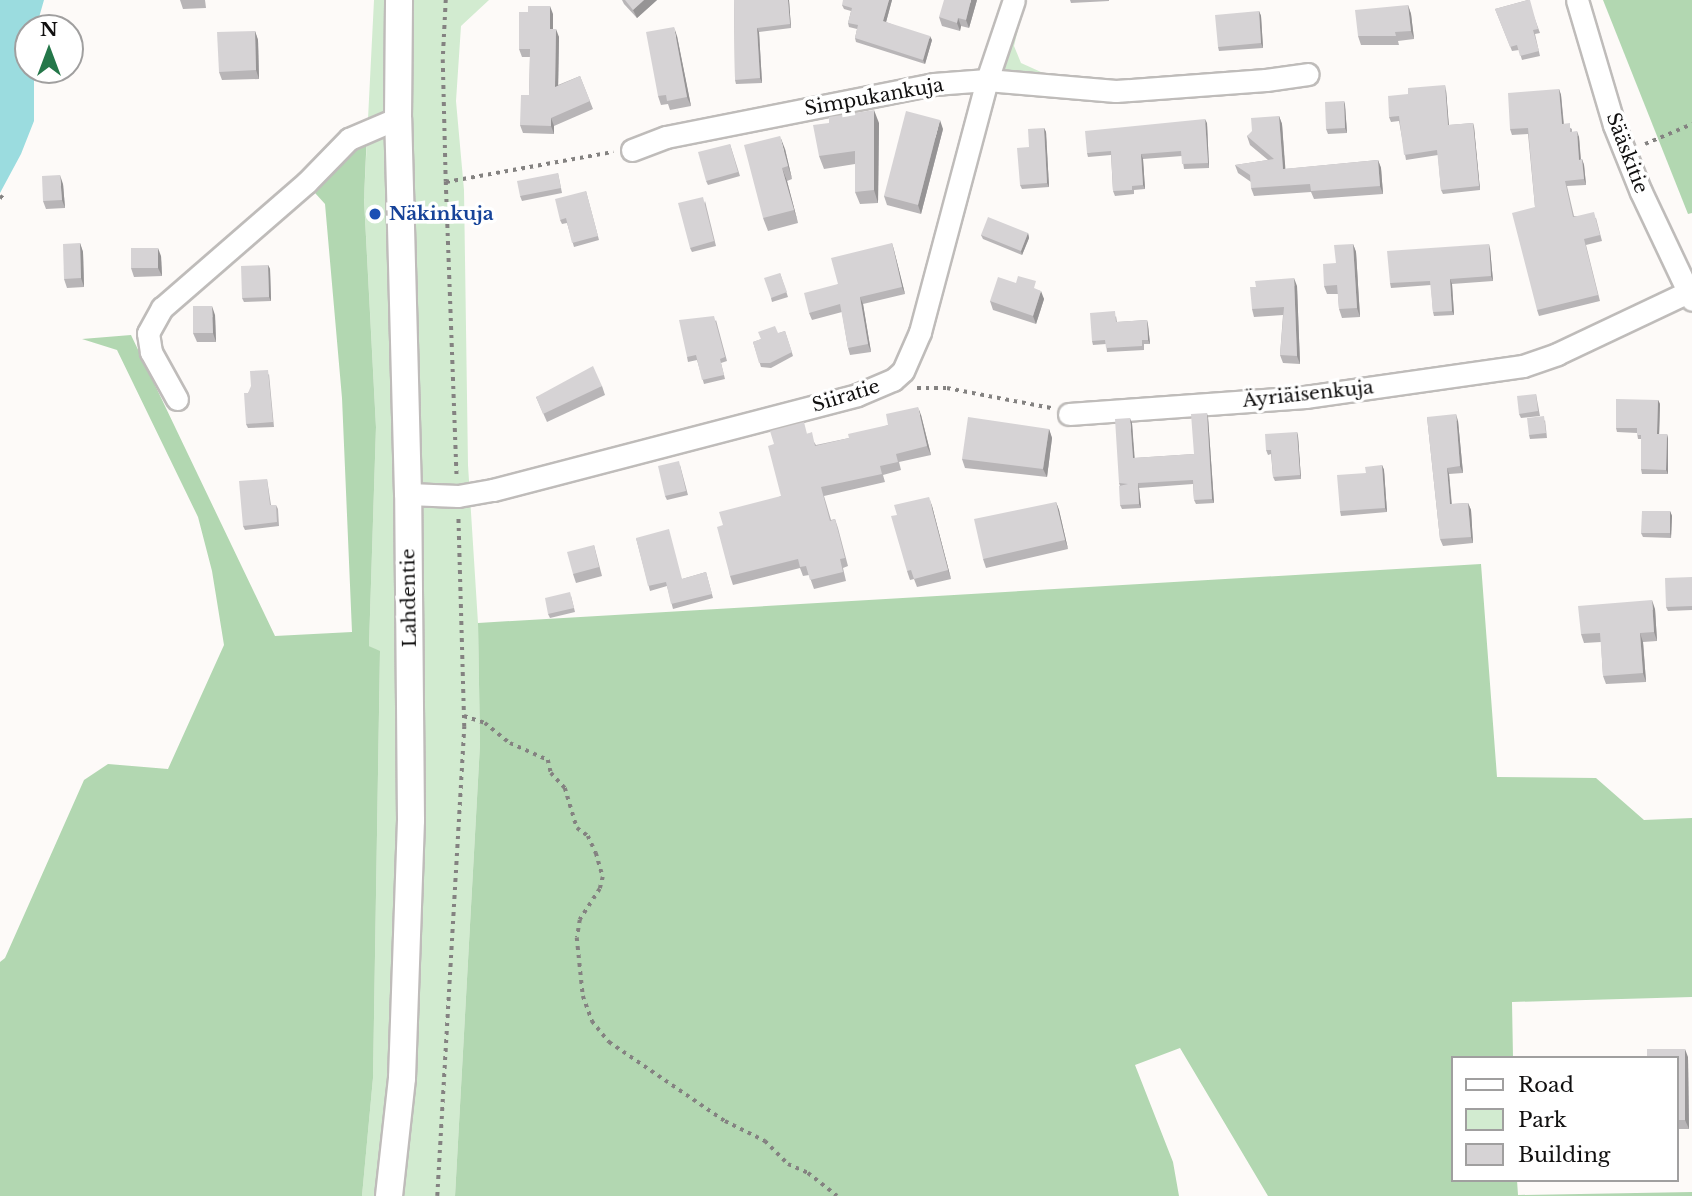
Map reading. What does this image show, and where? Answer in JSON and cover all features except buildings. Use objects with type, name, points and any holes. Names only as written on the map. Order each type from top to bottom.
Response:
[{"type":"main road","name":"Lahdentie","points":[[389,1196],[402,1078],[411,806],[408,494],[398,118],[399,0]]},
{"type":"street","name":"Siiratie","points":[[408,494],[458,496],[493,490],[857,395],[893,380],[903,371],[920,332],[987,80],[1014,0]]},
{"type":"street","name":"Sääskitie","points":[[1577,0],[1614,125],[1641,192],[1690,296]]},
{"type":"street","name":"Simpukankuja","points":[[632,150],[666,137],[915,87],[987,80],[1116,91],[1266,80],[1308,74]]},
{"type":"street","points":[[177,399],[151,352],[148,333],[162,309],[306,183],[349,139],[398,118]]},
{"type":"street","name":"Äyriäisenkuja","points":[[1069,414],[1305,397],[1523,366],[1690,296]]},
{"type":"path","points":[[446,0],[443,60],[457,478]]},
{"type":"path","points":[[1643,145],[1692,124]]},
{"type":"path","points":[[446,182],[632,150]]},
{"type":"path","points":[[0,196],[6,200]]},
{"type":"path","points":[[913,388],[947,388],[1069,414]]},
{"type":"path","points":[[437,1196],[464,716],[458,507]]},
{"type":"path","points":[[464,716],[485,723],[510,743],[548,760],[551,773],[565,788],[577,828],[588,836],[596,853],[603,877],[600,889],[580,920],[577,938],[583,996],[592,1021],[610,1042],[628,1055],[725,1121],[765,1141],[788,1164],[807,1173],[837,1196]]},
{"type":"green space","points":[[374,0],[489,0],[461,26],[456,101],[464,190],[468,465],[478,623],[480,744],[455,1196],[362,1196],[373,1078],[380,652],[369,646],[376,427],[364,198]]},
{"type":"green space","points":[[1014,0],[1025,0],[1014,46],[1021,63],[1061,81],[987,80]]},
{"type":"green space","points":[[1603,0],[1692,0],[1692,213],[1688,214]]},
{"type":"green space","points":[[367,132],[364,199],[376,427],[369,646],[380,651],[373,1078],[362,1196],[0,1196],[0,962],[5,958],[84,780],[108,764],[168,769],[224,645],[212,571],[198,517],[117,350],[82,339],[131,335],[275,636],[352,632],[342,398],[325,204],[306,183]]},
{"type":"green space","points":[[1481,564],[1497,777],[1596,778],[1644,820],[1692,818],[1692,997],[1512,1002],[1513,1056],[1450,1056],[1450,1182],[1517,1182],[1518,1195],[1692,1192],[1692,1196],[1268,1196],[1180,1048],[1135,1065],[1173,1162],[1179,1196],[455,1196],[480,744],[478,623]]},
{"type":"water","points":[[0,0],[44,0],[40,14],[14,14],[14,84],[34,84],[34,121],[21,154],[0,193]]},
{"type":"place","name":"Näkinkuja","points":[[375,214]]}]
